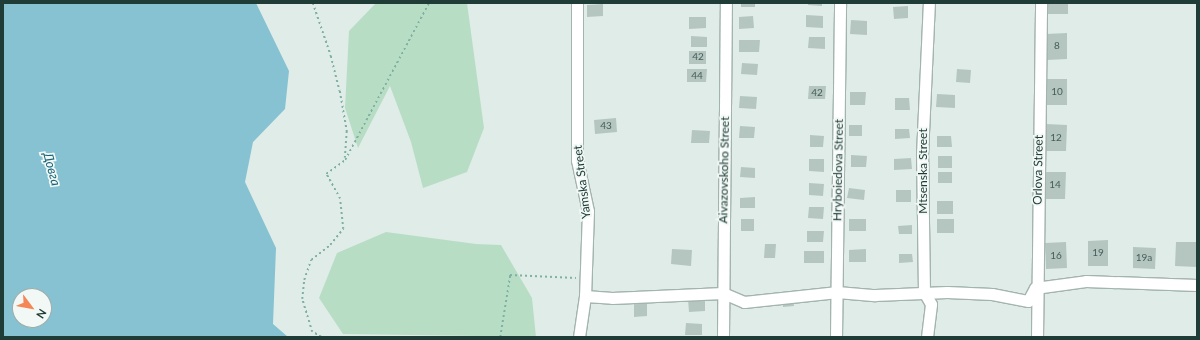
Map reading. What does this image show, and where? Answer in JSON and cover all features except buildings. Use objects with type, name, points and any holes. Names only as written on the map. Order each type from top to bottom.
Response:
[{"type":"street","name":"Yamska Street","points":[[577,3],[577,160],[588,211],[585,296],[579,337]]},
{"type":"street","name":"Aivazovskoho Street","points":[[723,337],[726,3]]},
{"type":"street","name":"Hryboiedova Street","points":[[836,337],[840,3]]},
{"type":"street","name":"Mtsenska Street","points":[[926,337],[931,304],[924,292],[922,155],[929,3]]},
{"type":"street","name":"Orlova Street","points":[[1036,337],[1035,288],[1042,3]]},
{"type":"street","points":[[585,296],[612,298],[723,293],[744,302],[836,292],[875,295],[924,292],[992,294],[1028,301],[1035,288],[1102,281],[1197,285]]},
{"type":"path","points":[[313,3],[331,56],[340,91],[347,131],[345,160]]},
{"type":"path","points":[[321,337],[312,332],[305,316],[302,299],[304,280],[311,260],[330,245],[343,229],[340,199],[326,174],[345,160],[429,3]]},
{"type":"path","points":[[500,337],[510,275],[585,279]]},
{"type":"green space","points":[[376,3],[467,3],[484,128],[467,172],[423,188],[411,142],[390,86],[358,148],[345,108],[349,31]]},
{"type":"green space","points":[[386,232],[476,244],[501,245],[532,298],[536,337],[343,334],[319,298],[337,253]]},
{"type":"water","name":"Довга","points":[[3,3],[256,3],[289,71],[285,109],[253,142],[245,182],[276,248],[273,324],[288,337],[3,337]]}]
